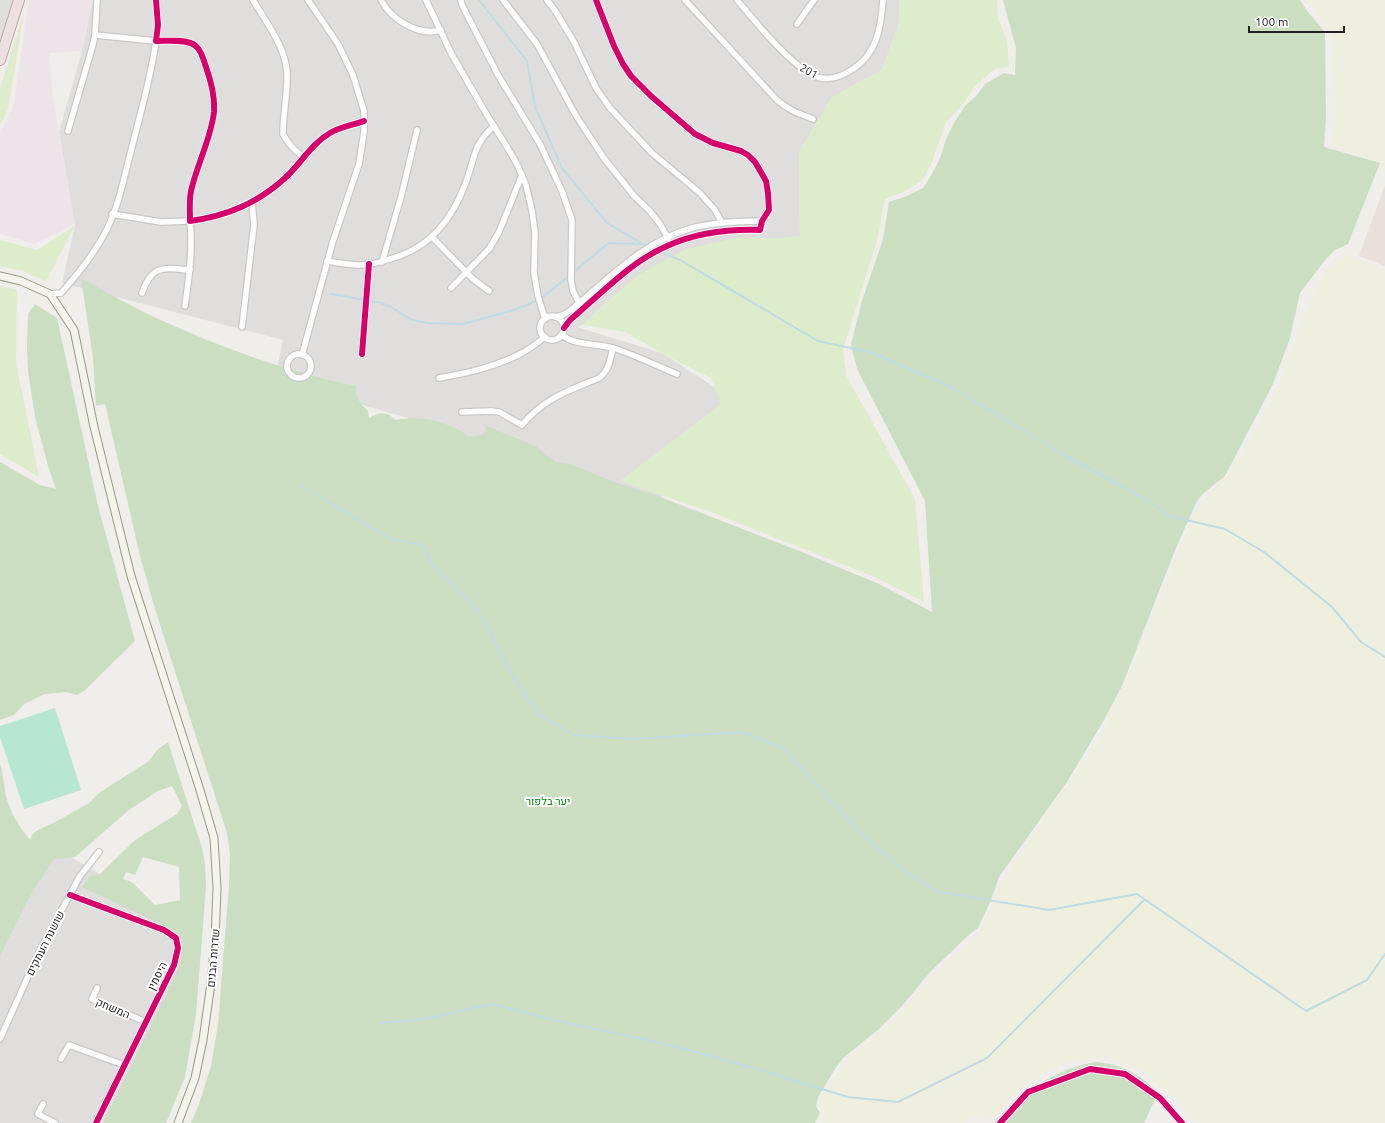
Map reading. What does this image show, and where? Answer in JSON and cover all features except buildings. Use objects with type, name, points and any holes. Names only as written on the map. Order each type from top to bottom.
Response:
[{"type":"highway","points":[[0,60],[19,0]]},
{"type":"main road","points":[[0,276],[21,281],[50,294]]},
{"type":"main road","name":"שדרות הבנים","points":[[50,294],[74,330],[94,427],[131,576],[214,838],[217,888],[215,941],[211,983],[203,1040],[195,1078],[178,1123]]},
{"type":"street","points":[[68,131],[95,35],[97,0]]},
{"type":"street","points":[[50,294],[61,293],[85,266],[108,228],[121,188],[154,63],[158,25],[156,0]]},
{"type":"street","points":[[253,0],[282,52],[287,71],[284,134],[286,141],[304,158]]},
{"type":"street","points":[[302,355],[341,214],[359,164],[363,144],[364,121],[364,111],[353,75],[338,44],[308,0]]},
{"type":"street","points":[[381,0],[387,10],[397,20],[412,27],[429,32],[441,30]]},
{"type":"street","points":[[426,0],[452,55],[508,147],[526,185],[535,233],[534,273],[538,296],[545,319]]},
{"type":"street","points":[[461,0],[462,5],[498,75],[530,126],[562,191],[572,220],[571,280],[579,303]]},
{"type":"street","points":[[503,0],[537,44],[575,114],[602,157],[635,197],[660,224],[668,238]]},
{"type":"street","points":[[548,0],[574,42],[596,88],[610,108],[652,154],[700,193],[715,210],[722,223]]},
{"type":"street","points":[[596,0],[623,64],[631,76],[651,96],[695,134],[714,143],[741,151],[748,155],[755,162],[766,181],[769,210],[762,221],[760,230],[726,231],[697,236],[667,246],[640,262],[570,320],[559,338],[552,340],[545,337],[540,328],[545,319],[550,316],[555,317],[564,315],[622,266],[661,241],[691,228],[736,221],[762,221]]},
{"type":"street","points":[[685,0],[777,100],[789,110],[813,119]]},
{"type":"street","name":"201","points":[[737,0],[792,61],[820,78],[844,74],[860,65],[870,54],[876,41],[882,13],[883,0]]},
{"type":"street","points":[[797,24],[814,0]]},
{"type":"street","points":[[95,35],[191,44],[199,49],[208,74],[213,95],[214,111],[189,204],[192,248],[185,306]]},
{"type":"street","points":[[112,214],[140,220],[161,222],[190,221],[228,213],[252,202],[283,180],[314,146],[329,134],[339,129],[364,121]]},
{"type":"street","points":[[327,261],[347,264],[382,262],[401,256],[419,247],[432,237],[449,218],[453,211],[466,181],[481,138],[494,126]]},
{"type":"street","points":[[382,262],[401,197],[417,130]]},
{"type":"street","points":[[451,288],[489,249],[499,232],[522,175]]},
{"type":"street","points":[[242,327],[254,225],[252,202]]},
{"type":"street","points":[[432,237],[467,272],[489,291]]},
{"type":"street","points":[[362,354],[368,264]]},
{"type":"street","points":[[142,293],[146,281],[154,273],[160,270],[190,270]]},
{"type":"street","points":[[555,317],[561,320],[564,328]]},
{"type":"street","points":[[562,335],[574,342],[613,348],[628,353],[676,374]]},
{"type":"street","points":[[439,378],[495,365],[523,353],[545,337]]},
{"type":"street","points":[[462,412],[499,412],[522,425],[532,413],[545,402],[604,374],[609,366],[613,348]]},
{"type":"street","points":[[296,354],[302,355],[308,358],[310,362],[310,370],[306,376],[298,378],[289,373],[287,366],[288,362],[293,356],[296,354]]},
{"type":"street","name":"שושנת העמקים","points":[[0,1039],[38,954],[80,876],[99,852]]},
{"type":"street","name":"היסמין","points":[[70,895],[164,930],[176,938],[178,948],[174,965],[96,1123]]},
{"type":"street","name":"המשחק","points":[[97,988],[92,999],[146,1022]]},
{"type":"street","points":[[61,1059],[69,1045],[124,1065]]},
{"type":"street","points":[[1000,1123],[1028,1092],[1090,1069],[1125,1074],[1160,1098],[1182,1123]]},
{"type":"street","points":[[43,1104],[38,1114],[55,1123]]},
{"type":"shaded area","points":[[0,0],[14,0],[0,40]]},
{"type":"shaded area","points":[[29,0],[93,0],[82,51],[49,53],[53,98],[75,223],[35,244],[0,234],[0,134],[13,109]]},
{"type":"shaded area","points":[[93,0],[899,0],[900,21],[882,70],[832,97],[799,152],[800,236],[577,327],[662,353],[736,401],[656,504],[421,422],[275,379],[283,340],[62,283],[75,226],[59,132],[82,51]]},
{"type":"shaded area","points":[[1385,185],[1385,266],[1359,256]]},
{"type":"shaded area","points":[[46,842],[193,930],[153,1123],[0,1123],[0,923]]},
{"type":"green space","points":[[899,0],[997,0],[998,19],[1007,40],[1009,67],[995,69],[975,86],[965,102],[946,122],[932,162],[922,181],[903,192],[885,199],[878,237],[843,350],[846,375],[915,499],[924,602],[872,576],[708,511],[620,481],[721,404],[711,378],[671,358],[625,332],[583,325],[638,275],[686,249],[736,238],[780,238],[800,236],[799,152],[832,97],[882,70],[900,21]]},
{"type":"green space","name":"יער בלפור","points":[[1003,0],[1300,0],[1325,32],[1326,119],[1324,147],[1380,163],[1348,244],[1335,250],[1326,259],[1300,293],[1290,338],[1273,384],[1225,476],[1206,492],[1196,503],[1176,548],[1122,686],[1104,720],[1067,782],[999,877],[991,900],[978,928],[931,971],[902,1006],[879,1029],[843,1058],[818,1097],[816,1106],[820,1113],[815,1123],[191,1123],[199,1104],[211,1066],[218,1024],[230,855],[227,833],[155,609],[140,556],[105,404],[96,406],[93,358],[81,278],[118,299],[180,329],[229,349],[305,374],[356,386],[357,397],[360,403],[368,411],[369,418],[383,413],[396,420],[415,418],[425,419],[444,423],[461,431],[469,437],[483,435],[487,426],[537,447],[556,462],[570,464],[617,483],[655,495],[802,552],[879,584],[932,612],[925,501],[857,369],[851,345],[861,304],[883,239],[889,202],[907,196],[923,188],[941,156],[946,139],[954,123],[965,106],[978,94],[985,84],[1004,73],[1015,75],[1016,48]]},
{"type":"green space","points":[[1307,0],[1385,0],[1385,169],[1333,144],[1335,107],[1332,36]]},
{"type":"green space","points":[[24,13],[8,109],[0,125],[0,89]]},
{"type":"green space","points":[[75,226],[46,281],[23,271],[0,266],[0,240],[37,250]]},
{"type":"green space","points":[[1347,255],[1385,270],[1385,1123],[1199,1123],[1192,1114],[1140,1069],[1107,1057],[1063,1063],[1025,1085],[988,1121],[982,1117],[973,1117],[961,1123],[823,1123],[821,1096],[853,1054],[890,1024],[936,972],[978,935],[1000,886],[1040,824],[1100,738],[1138,654],[1193,516],[1238,460],[1278,389],[1305,312],[1324,272]]},
{"type":"green space","points":[[0,286],[17,290],[16,363],[39,477],[0,454]]},
{"type":"green space","points":[[35,304],[57,318],[98,506],[135,641],[85,690],[77,695],[66,692],[45,694],[24,704],[14,715],[0,720],[0,462],[40,485],[56,489],[48,466],[35,417],[28,371],[28,314]]},
{"type":"green space","points":[[55,708],[81,790],[24,809],[0,737],[0,726]]},
{"type":"green space","points":[[168,742],[202,848],[205,864],[206,887],[196,1014],[185,1077],[166,1123],[103,1123],[177,972],[180,962],[180,949],[178,935],[157,922],[82,887],[90,876],[100,874],[135,840],[177,814],[182,806],[172,786],[158,791],[129,810],[75,857],[54,859],[31,894],[0,956],[0,763],[6,796],[10,808],[19,825],[30,840],[36,831],[89,803],[99,793],[149,761],[157,750]],"holes":[[[143,857],[179,867],[180,900],[155,905],[132,882],[123,879],[126,872],[135,875]]]},
{"type":"green space","points":[[1096,1062],[1114,1065],[1138,1075],[1158,1093],[1144,1123],[994,1123],[1027,1092],[1053,1076],[1081,1065]]},
{"type":"waterway","points":[[479,0],[527,61],[535,107],[562,168],[607,223],[648,247]]},
{"type":"waterway","points":[[572,273],[609,243],[641,244]]},
{"type":"waterway","points":[[659,251],[682,261],[818,341],[873,353],[953,388],[1066,456],[1149,501],[1169,516],[1225,529],[1264,552],[1332,607],[1361,642],[1385,657]]},
{"type":"waterway","points":[[332,294],[381,303],[391,307],[412,320],[428,323],[463,324],[514,310],[539,300],[569,276]]},
{"type":"waterway","points":[[302,486],[391,539],[422,545],[431,563],[478,611],[517,683],[540,715],[574,735],[634,739],[742,732],[783,748],[860,832],[903,870],[939,892],[1049,910],[1137,894],[1306,1011],[1367,980],[1385,954]]},
{"type":"waterway","points":[[381,1023],[425,1019],[492,1004],[554,1020],[670,1045],[751,1067],[848,1097],[898,1102],[987,1058],[1144,900]]},
{"type":"cycle path","points":[[156,0],[158,25],[156,41],[185,41],[196,46],[203,57],[210,78],[213,95],[214,112],[212,122],[191,191],[190,221],[216,216],[240,208],[251,202],[284,179],[323,138],[338,129],[364,121]]},
{"type":"cycle path","points":[[564,328],[570,320],[616,279],[653,253],[667,246],[701,235],[736,230],[760,230],[762,221],[769,210],[766,181],[755,162],[748,155],[741,151],[713,143],[695,134],[651,96],[631,76],[614,46],[596,0]]},
{"type":"cycle path","points":[[362,354],[369,264]]},
{"type":"cycle path","points":[[70,895],[164,930],[176,938],[178,948],[174,965],[96,1123]]},
{"type":"cycle path","points":[[1000,1123],[1028,1092],[1090,1069],[1125,1074],[1160,1098],[1182,1123]]}]
